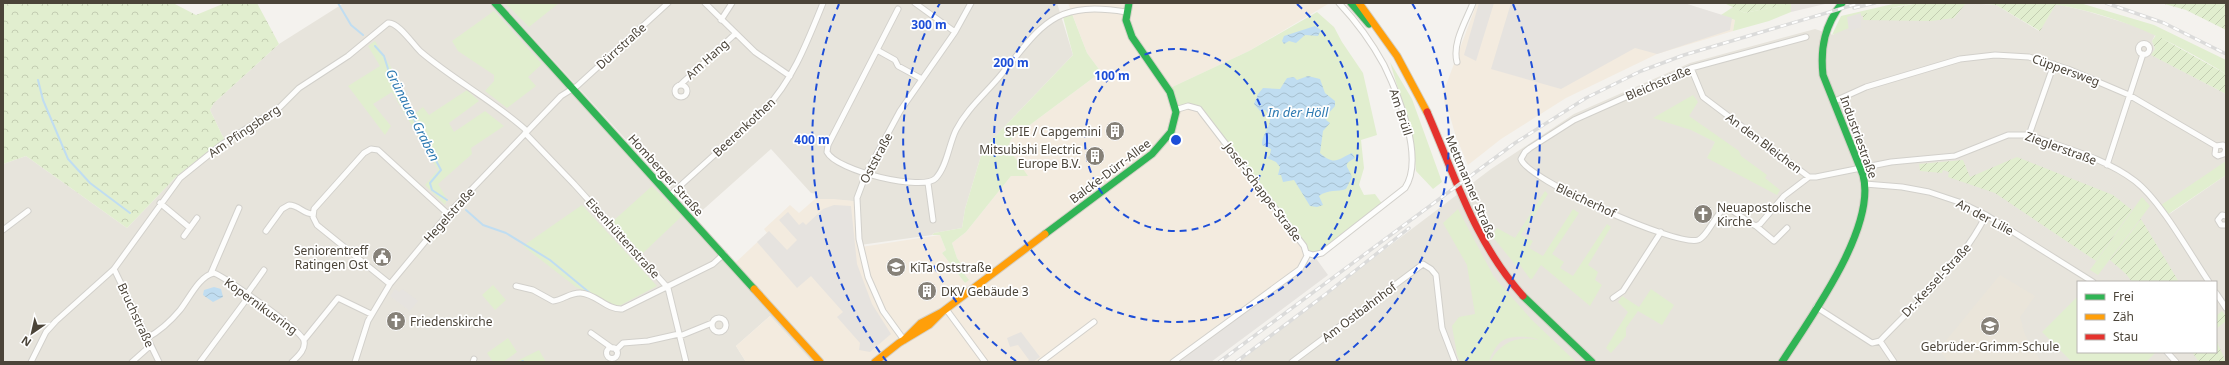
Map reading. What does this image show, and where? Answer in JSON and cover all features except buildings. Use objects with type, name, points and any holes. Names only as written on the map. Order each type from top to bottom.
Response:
[{"type":"main road","name":"Balcke-Dürr-Allee","points":[[875,362],[904,340],[908,334],[944,310],[1159,148],[1171,132],[1175,110],[1168,89],[1129,32],[1126,12],[1129,3]]},
{"type":"main road","name":"Mettmanner Straße","points":[[1351,3],[1384,40]]},
{"type":"main road","name":"Mettmanner Straße","points":[[1359,3],[1409,74],[1420,94],[1471,218],[1490,255],[1530,304],[1592,362]]},
{"type":"main road","name":"Industriestraße","points":[[1782,362],[1838,271],[1852,241],[1862,214],[1865,184],[1861,168],[1835,101],[1823,75],[1822,42],[1828,21],[1842,3]]},
{"type":"main road","name":"Homberger Straße","points":[[497,4],[820,362]]},
{"type":"street","name":"Dürrstraße","points":[[573,89],[668,3]]},
{"type":"street","name":"Am Hang","points":[[705,3],[735,34],[761,57],[790,76]]},
{"type":"street","points":[[721,20],[732,3]]},
{"type":"street","name":"Beerenkothen","points":[[670,195],[779,94],[790,76],[823,3]]},
{"type":"street","points":[[915,3],[955,32]]},
{"type":"street","name":"Oststraße","points":[[904,340],[877,300],[862,257],[856,204],[859,191],[866,174],[900,111],[955,32],[971,3]]},
{"type":"street","name":"Am Brüll","points":[[1307,253],[1313,255],[1322,253],[1405,188],[1410,178],[1411,171],[1412,157],[1408,128],[1395,90],[1373,46],[1339,3]]},
{"type":"street","points":[[1457,62],[1455,55],[1457,45],[1473,3]]},
{"type":"street","points":[[898,9],[827,148],[832,158],[866,174],[928,183],[937,177],[956,130],[969,110],[1040,27],[1057,15],[1074,10],[1104,9],[1126,12]]},
{"type":"street","name":"Eisenhüttenstraße","points":[[391,22],[422,53],[483,96],[526,132],[668,288],[686,362]]},
{"type":"street","name":"Am Pfingsberg","points":[[31,362],[38,345],[56,321],[114,268],[160,203],[180,178],[221,145],[280,107],[307,81],[348,56],[384,25],[391,22]]},
{"type":"street","name":"Am Hang","points":[[680,85],[735,34]]},
{"type":"street","name":"Bleichstraße","points":[[1522,156],[1530,148],[1574,120],[1691,68],[1806,37]]},
{"type":"street","points":[[877,50],[895,60],[898,66],[922,79]]},
{"type":"street","points":[[2107,165],[2143,54]]},
{"type":"street","name":"Cüppersweg","points":[[1835,101],[1866,87],[1960,59],[2013,55],[2029,57],[2054,64],[2129,95],[2216,146]]},
{"type":"street","points":[[2029,135],[2054,64]]},
{"type":"street","name":"An den Bleichen","points":[[1691,68],[1704,97],[1809,176],[1816,177],[1861,168]]},
{"type":"street","name":"Hegelstraße","points":[[355,362],[371,314],[390,284],[448,214],[561,96],[573,89]]},
{"type":"street","name":"Josef-Schappe-Straße","points":[[1173,362],[1300,269],[1306,260],[1307,253],[1199,109],[1188,106],[1175,110]]},
{"type":"street","name":"Zieglerstraße","points":[[1861,168],[1891,162],[1955,156],[2008,135],[2029,135],[2107,165],[2135,181],[2151,196],[2208,281]]},
{"type":"street","points":[[390,284],[317,225],[313,214],[314,209],[364,153],[371,149],[378,150],[448,214]]},
{"type":"street","name":"Bleicherhof","points":[[1522,156],[1524,165],[1562,190],[1593,206],[1661,232],[1697,240],[1725,207],[1756,226],[1774,241],[1787,228]]},
{"type":"street","points":[[1756,226],[1790,191],[1809,176]]},
{"type":"street","points":[[928,183],[933,220]]},
{"type":"street","name":"An der Lilie","points":[[1865,184],[1929,192],[1945,196],[1986,215],[2091,281]]},
{"type":"street","points":[[160,203],[190,228]]},
{"type":"street","points":[[266,231],[282,209],[289,205],[295,205],[306,214],[313,214]]},
{"type":"street","points":[[211,273],[240,208]]},
{"type":"street","points":[[3,230],[28,211]]},
{"type":"street","name":"Dr.-Kessel-Straße","points":[[1880,341],[1963,254],[1976,236],[1986,215]]},
{"type":"street","points":[[2226,216],[2222,215],[2218,220],[2222,226],[2226,225]]},
{"type":"street","points":[[184,236],[197,218]]},
{"type":"street","points":[[1613,298],[1623,291],[1661,232]]},
{"type":"street","points":[[516,286],[533,290],[554,301],[576,292],[584,293],[618,309],[622,309],[668,288],[713,264],[724,254]]},
{"type":"street","name":"Am Ostbahnhof","points":[[1292,362],[1418,266],[1427,264],[1436,275],[1442,328],[1455,362]]},
{"type":"street","name":"Bruchstraße","points":[[114,268],[158,362]]},
{"type":"street","points":[[200,362],[264,270]]},
{"type":"street","name":"Kopernikusring","points":[[147,338],[162,329],[180,310],[199,284],[211,273],[217,274],[276,314],[300,334],[304,340],[303,350],[292,362]]},
{"type":"street","points":[[2217,294],[2226,308]]},
{"type":"street","points":[[304,340],[338,298],[371,314]]},
{"type":"street","points":[[1816,307],[1872,343],[1880,341],[1894,362]]},
{"type":"street","points":[[944,310],[985,362]]},
{"type":"street","points":[[1041,362],[1094,322]]},
{"type":"street","points":[[591,333],[614,349],[623,343],[648,341],[679,335],[712,323]]},
{"type":"street","points":[[132,362],[150,346]]},
{"type":"street","points":[[2168,353],[2176,362]]},
{"type":"shaded area","points":[[344,3],[491,3],[815,362],[812,362],[770,316],[736,346],[746,362],[3,362],[3,164],[26,156],[127,228],[177,176],[224,139],[210,110],[214,103],[279,44]]},
{"type":"shaded area","points":[[501,3],[1057,3],[1073,55],[983,149],[965,209],[962,228],[934,233],[932,235],[860,245],[856,204],[853,201],[817,199],[818,194],[811,193],[771,149],[696,216]]},
{"type":"shaded area","points":[[1068,3],[1328,4],[1249,51],[1168,89],[1196,107],[1306,249],[1304,264],[1173,362],[820,362],[733,265],[767,233],[764,229],[790,205],[799,213],[815,199],[834,199],[853,201],[856,204],[861,247],[940,235],[946,250],[942,253],[965,283],[968,280],[962,271],[965,268],[957,258],[952,243],[966,232],[1011,176],[1027,176],[1008,148],[1011,139],[1101,72],[1087,53]]},
{"type":"shaded area","points":[[1477,3],[1684,3],[1735,20],[1733,31],[1657,54],[1566,98],[1501,139],[1468,165],[1456,137],[1449,113],[1446,112],[1443,93]]},
{"type":"shaded area","points":[[1479,3],[1494,3],[1476,61],[1464,55]]},
{"type":"shaded area","points":[[1511,3],[1684,3],[1732,18],[1730,30],[1657,54],[1635,48],[1561,89],[1491,69]]},
{"type":"shaded area","points":[[1791,3],[1825,3],[1825,4],[1791,12]]},
{"type":"shaded area","points":[[1966,3],[1996,5],[2039,31],[2056,4],[2086,11],[2139,27],[2155,35],[2152,41],[2155,49],[2152,55],[2226,94],[2226,161],[2208,175],[2168,215],[2226,175],[2226,362],[1236,362],[1491,169],[1574,114],[1690,63],[1815,29],[1833,35],[1849,19],[1863,14],[1863,19],[1954,18]]},
{"type":"shaded area","points":[[1861,13],[1861,27],[1849,31],[1847,17]]},
{"type":"shaded area","points":[[834,205],[851,206],[857,264],[872,304],[891,334],[870,352],[859,350],[860,343],[837,317],[843,312],[811,276],[797,288],[757,242],[769,231],[787,250],[797,240],[779,220],[788,212],[799,225],[803,222],[806,225],[823,209]]},
{"type":"shaded area","points":[[1315,257],[1328,275],[1211,362],[1173,362]]},
{"type":"shaded area","name":"Gebrüder-Grimm-Schule","points":[[2000,275],[2035,296],[2020,317],[2025,335],[2041,362],[1948,362],[1939,349]]},
{"type":"shaded area","points":[[395,289],[399,292],[402,289],[418,301],[410,311],[390,296]]},
{"type":"shaded area","points":[[770,316],[812,362],[746,362],[736,346]]},
{"type":"shaded area","points":[[1021,332],[1040,357],[1033,362],[1027,362],[1029,360],[1018,345],[1010,347],[1007,338]]},
{"type":"green space","points":[[3,3],[173,3],[196,15],[225,3],[257,3],[279,44],[214,103],[210,110],[224,139],[177,176],[127,228],[26,156],[3,164]]},
{"type":"green space","points":[[505,3],[559,3],[529,27]]},
{"type":"green space","points":[[1724,3],[1793,3],[1745,13]]},
{"type":"green space","points":[[1791,3],[1791,12],[1769,21],[1733,31],[1735,20],[1721,15],[1733,7],[1745,13]]},
{"type":"green space","points":[[1897,3],[1918,3],[1849,19],[1849,28],[1832,35],[1841,16]]},
{"type":"green space","points":[[1918,3],[1966,3],[1954,18],[1931,21],[1863,20],[1863,14]]},
{"type":"green space","points":[[1977,3],[2056,4],[2040,31],[1996,5]]},
{"type":"green space","points":[[2046,3],[2080,3],[2154,25],[2226,60],[2226,74],[2184,49],[2140,29],[2094,13]]},
{"type":"green space","points":[[2161,3],[2226,3],[2226,30],[2186,10]]},
{"type":"green space","points":[[494,11],[542,64],[528,77],[536,86],[507,108],[485,91],[494,81],[494,75],[458,51],[452,41]]},
{"type":"green space","points":[[1317,12],[1334,27],[1342,42],[1363,73],[1377,135],[1361,140],[1364,168],[1359,185],[1364,195],[1375,194],[1383,205],[1322,253],[1307,253],[1196,107],[1175,110],[1168,89],[1249,51]]},
{"type":"green space","points":[[1072,14],[1087,53],[1101,72],[1011,139],[1008,148],[1028,176],[1011,176],[966,232],[952,243],[957,258],[965,269],[962,271],[969,280],[965,283],[942,253],[946,250],[940,235],[932,235],[934,233],[962,228],[965,209],[983,149],[1073,55],[1063,17]]},
{"type":"green space","points":[[2156,35],[2226,74],[2226,94],[2151,55],[2155,49],[2152,41]]},
{"type":"green space","points":[[375,41],[392,69],[390,71],[413,115],[423,107],[429,115],[467,90],[479,101],[449,123],[454,132],[485,111],[504,126],[471,148],[472,154],[438,184],[447,199],[445,205],[425,185],[438,170],[392,92],[373,104],[391,126],[385,135],[348,86],[380,66],[368,46]]},
{"type":"green space","points":[[1390,62],[1412,99],[1442,182],[1433,189],[1416,171],[1413,139]]},
{"type":"green space","points":[[1693,95],[1698,102],[1689,116],[1739,151],[1741,156],[1767,175],[1765,178],[1780,190],[1777,195],[1707,158],[1715,142],[1691,130],[1653,118]]},
{"type":"green space","points":[[2017,157],[2113,195],[2132,210],[2096,261],[1995,193],[1948,177],[1949,172],[1943,170],[1942,173],[1920,171],[1919,164],[1963,160],[1970,177]]},
{"type":"green space","points":[[2226,161],[2226,175],[2167,215],[2161,205]]},
{"type":"green space","points":[[652,186],[682,216],[642,254],[612,222]]},
{"type":"green space","points":[[1545,191],[1548,194],[1521,235],[1533,241],[1529,248],[1543,256],[1573,209],[1579,213],[1552,254],[1564,262],[1560,268],[1573,276],[1607,224],[1611,227],[1588,265],[1598,272],[1595,280],[1602,285],[1590,306],[1541,265],[1532,279],[1530,279],[1520,265],[1518,268],[1492,236],[1497,228],[1515,238]]},
{"type":"green space","points":[[2142,197],[2150,206],[2098,275],[2090,270]]},
{"type":"green space","points":[[582,205],[657,286],[617,307],[576,287],[523,246]]},
{"type":"green space","points":[[1458,209],[1494,277],[1532,320],[1576,362],[1490,362],[1499,349],[1510,342],[1517,339],[1539,340],[1520,337],[1502,341],[1494,350],[1489,362],[1460,362],[1457,355],[1452,326],[1459,317],[1475,314],[1467,265],[1443,223]]},
{"type":"green space","points":[[2141,219],[2178,281],[2131,281],[2126,274],[2110,260]]},
{"type":"green space","points":[[493,285],[506,300],[495,310],[482,295]]},
{"type":"green space","points":[[1651,289],[1674,305],[1662,325],[1638,311],[1626,328],[1626,336],[1611,353],[1606,348],[1628,312],[1618,302],[1622,296],[1639,307]]},
{"type":"green space","points":[[2077,297],[2077,353],[2155,353],[2146,362],[2072,362],[2042,332]]},
{"type":"green space","points":[[2222,311],[2226,316],[2226,321],[2217,328],[2217,315]]},
{"type":"green space","points":[[508,338],[517,352],[503,362],[493,362],[487,353]]},
{"type":"green space","points":[[2217,342],[2226,362],[2199,362],[2193,353],[2217,353]]},
{"type":"green space","points":[[539,350],[546,362],[515,362]]},
{"type":"water","points":[[1315,26],[1321,30],[1318,36],[1305,35],[1296,43],[1289,41],[1284,44],[1282,41],[1284,36]]},
{"type":"water","name":"In der Höll","points":[[1308,76],[1320,79],[1325,93],[1335,101],[1335,106],[1327,115],[1326,120],[1330,123],[1323,131],[1320,153],[1330,160],[1337,160],[1352,153],[1355,158],[1347,164],[1352,177],[1346,189],[1322,194],[1319,196],[1323,205],[1317,207],[1310,206],[1294,180],[1283,182],[1281,175],[1278,175],[1280,167],[1276,162],[1267,158],[1270,155],[1271,149],[1262,145],[1262,140],[1270,123],[1270,119],[1265,110],[1260,111],[1254,104],[1258,94],[1263,88],[1280,89],[1287,78],[1294,77],[1297,80]]},
{"type":"water","points":[[214,287],[221,289],[223,297],[213,302],[203,295],[204,290]]},
{"type":"waterway","name":"Grünauer Graben","points":[[338,3],[351,25],[363,35]]},
{"type":"waterway","name":"Grünauer Graben","points":[[375,46],[384,56],[389,72],[441,170],[430,183],[432,190],[447,200]]},
{"type":"waterway","points":[[38,80],[43,100],[68,159],[90,183],[130,213]]},
{"type":"waterway","name":"Grünauer Graben","points":[[466,210],[483,225],[506,233],[550,260],[590,293]]},
{"type":"railway","points":[[1219,362],[1515,143],[1586,98],[1641,71],[1684,55],[1860,3]]},
{"type":"railway","points":[[1854,8],[1875,3]]},
{"type":"railway","points":[[2106,3],[2164,23],[2226,54]]},
{"type":"railway","points":[[1236,362],[1322,297],[1409,228]]},
{"type":"traffic: fast","points":[[495,3],[754,289]]},
{"type":"traffic: fast","points":[[1045,234],[1152,154],[1171,132],[1176,112],[1170,92],[1132,37],[1126,20],[1129,3]]},
{"type":"traffic: fast","points":[[1351,3],[1369,24]]},
{"type":"traffic: fast","points":[[1782,362],[1824,297],[1838,272],[1851,246],[1860,220],[1865,196],[1863,175],[1823,75],[1822,55],[1825,37],[1831,20],[1842,3]]},
{"type":"traffic: fast","points":[[1523,296],[1592,362]]},
{"type":"traffic: slow","points":[[1359,3],[1397,56],[1427,112]]},
{"type":"traffic: slow","points":[[904,340],[921,323],[942,312],[1045,234]]},
{"type":"traffic: slow","points":[[754,289],[820,362]]},
{"type":"traffic: slow","points":[[875,362],[899,343],[929,325],[942,312]]},
{"type":"traffic: jam","points":[[1427,112],[1457,185],[1479,231],[1491,253],[1523,296]]},
{"type":"place","name":"SPIE / Capgemini","points":[[1115,131]]},
{"type":"place","name":"Mitsubishi Electric Europe B.V.","points":[[1095,156]]},
{"type":"place","name":"Neuapostolische Kirche","points":[[1703,214]]},
{"type":"place","name":"Seniorentreff Ratingen Ost","points":[[382,257]]},
{"type":"place","name":"KiTa Oststraße","points":[[896,267]]},
{"type":"place","name":"DKV Gebäude 3","points":[[927,291]]},
{"type":"place","name":"Friedenskirche","points":[[396,321]]},
{"type":"place","name":"Gebrüder-Grimm-Schule","points":[[1990,326]]}]
